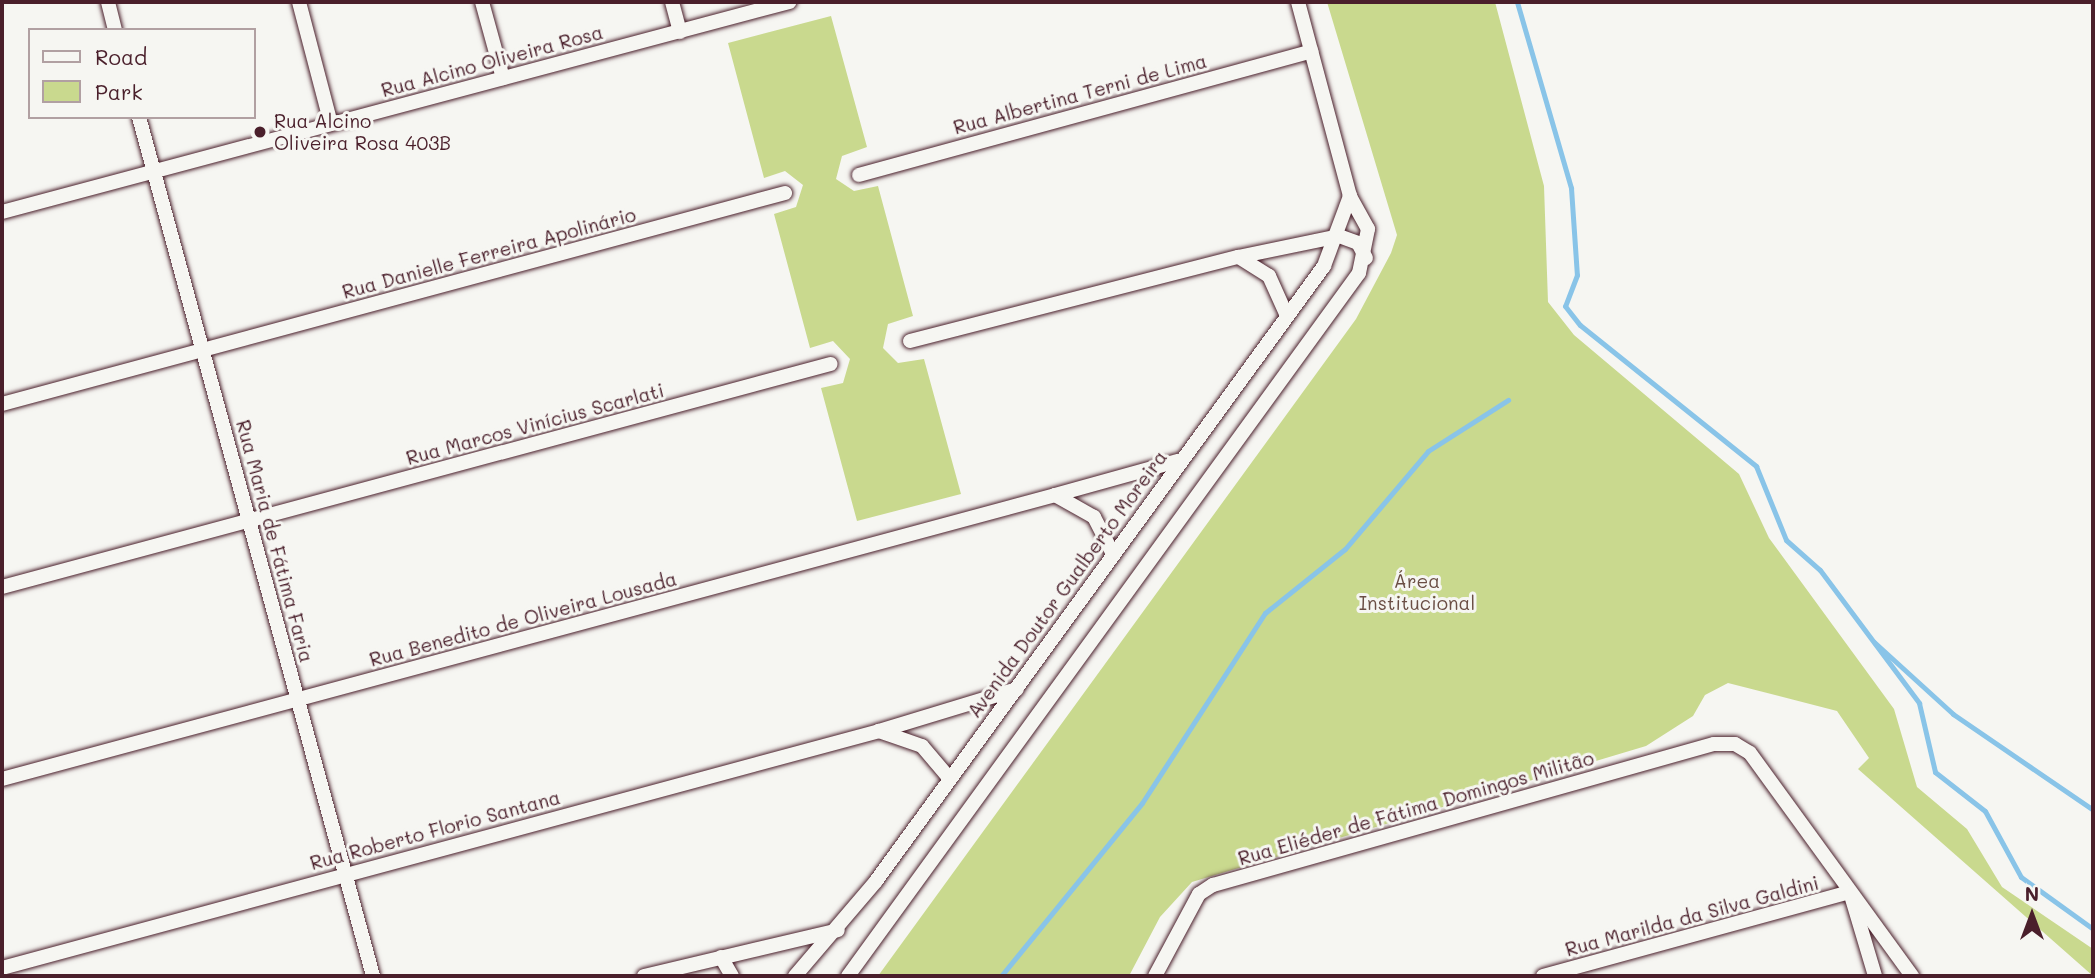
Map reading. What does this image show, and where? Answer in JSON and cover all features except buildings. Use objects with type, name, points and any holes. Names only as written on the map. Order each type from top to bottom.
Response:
[{"type":"street","points":[[108,2],[115,28]]},
{"type":"street","points":[[299,2],[331,124]]},
{"type":"street","points":[[482,2],[503,78]]},
{"type":"street","points":[[672,2],[680,32]]},
{"type":"street","name":"Rua Alcino Oliveira Rosa","points":[[2,212],[789,2]]},
{"type":"street","points":[[848,976],[1366,258],[1370,241],[1365,218],[1350,196],[1298,2]]},
{"type":"street","name":"Rua Albertina Terni de Lima","points":[[859,175],[1311,51]]},
{"type":"street","name":"Rua Maria de Fátima Faria","points":[[140,119],[373,976]]},
{"type":"street","name":"Rua Danielle Ferreira Apolinário","points":[[2,404],[785,193]]},
{"type":"street","name":"Avenida Doutor Gualberto Moreira","points":[[795,976],[838,930],[1017,689],[1178,461],[1287,316],[1339,236],[1350,196]]},
{"type":"street","points":[[1345,215],[1351,225],[1365,218]]},
{"type":"street","points":[[910,341],[1238,257],[1339,236],[1358,243],[1366,258]]},
{"type":"street","points":[[1238,257],[1269,276],[1287,316]]},
{"type":"street","name":"Rua Marcos Vinícius Scarlati","points":[[2,587],[830,364]]},
{"type":"street","name":"Rua Benedito de Oliveira Lousada","points":[[2,779],[1178,461]]},
{"type":"street","points":[[1055,495],[1094,517],[1113,554]]},
{"type":"street","name":"Rua Roberto Florio Santana","points":[[2,968],[879,731],[1017,689]]},
{"type":"street","points":[[879,731],[922,746],[950,779]]},
{"type":"street","name":"Rua Eliéder de Fátima Domingos Militão","points":[[1155,976],[1199,894],[1213,885],[1714,744],[1735,744],[1750,753],[1850,892]]},
{"type":"street","points":[[1850,892],[1875,976]]},
{"type":"street","points":[[1850,892],[1912,976]]},
{"type":"street","name":"Rua Marilda da Silva Galdini","points":[[1543,976],[1850,892]]},
{"type":"street","points":[[644,976],[672,973],[721,957],[838,930]]},
{"type":"street","points":[[721,957],[732,976]]},
{"type":"green space","name":"Área Institucional","points":[[1327,2],[1495,2],[1544,186],[1548,302],[1574,335],[1739,474],[1769,538],[1894,709],[1917,787],[1967,829],[2002,887],[2093,949],[2093,976],[1858,769],[1869,758],[1837,711],[1728,683],[1705,695],[1693,716],[1646,746],[1192,882],[1160,917],[1129,976],[878,976],[1356,319],[1391,253],[1397,235]]},
{"type":"green space","points":[[831,16],[867,147],[842,156],[836,179],[854,191],[878,186],[913,316],[888,324],[883,348],[898,363],[924,359],[961,494],[857,521],[821,388],[843,383],[850,359],[833,341],[810,348],[774,214],[796,207],[803,185],[785,171],[764,178],[728,43]]},
{"type":"waterway","points":[[1517,2],[1571,188],[1577,275],[1565,306],[1580,325],[1756,466],[1786,540],[1820,570],[1919,703],[1935,772],[1985,811],[2021,877],[2093,929]]},
{"type":"waterway","points":[[1001,976],[1142,803],[1265,613],[1345,549],[1428,451],[1508,400]]},
{"type":"waterway","points":[[1874,642],[1953,714],[2093,810]]},
{"type":"place","name":"Rua Alcino Oliveira Rosa 403B","points":[[260,132]]}]
